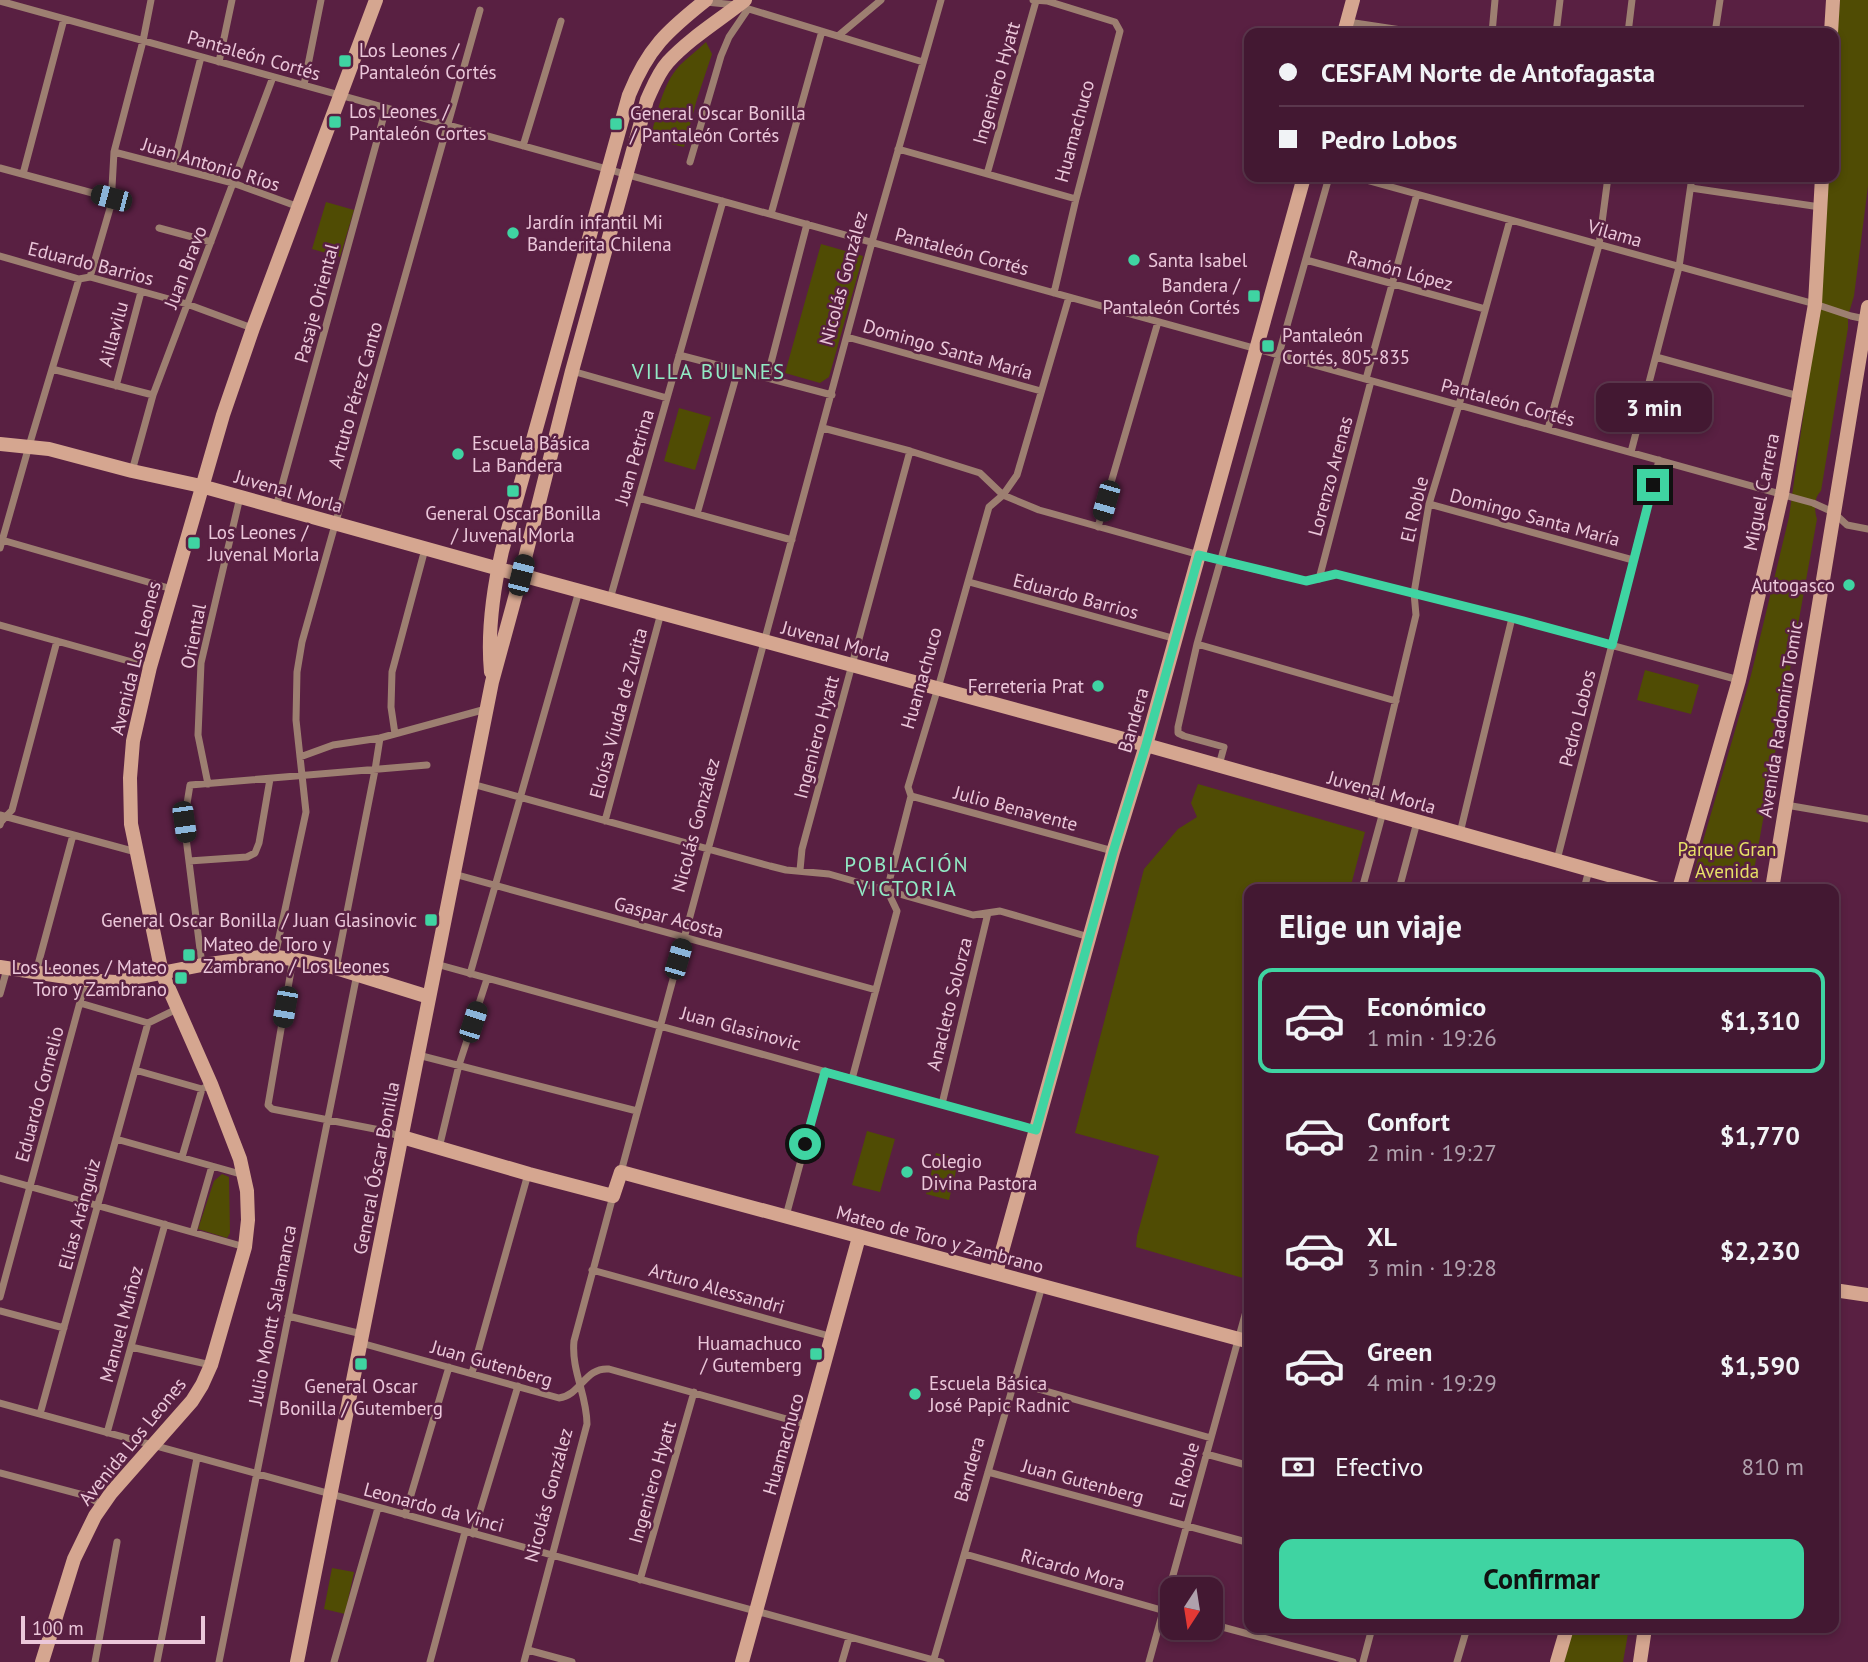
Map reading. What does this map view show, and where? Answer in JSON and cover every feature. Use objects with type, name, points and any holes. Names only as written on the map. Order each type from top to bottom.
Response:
[{"type":"street","points":[[90,277],[110,211],[114,152],[151,0]]},
{"type":"street","points":[[219,62],[232,0]]},
{"type":"street","points":[[304,85],[321,0]]},
{"type":"street","name":"Avenida Los Leones","points":[[42,1662],[74,1559],[88,1527],[102,1505],[192,1401],[202,1385],[211,1366],[245,1247],[249,1207],[245,1175],[206,1086],[162,973],[136,852],[130,801],[131,760],[150,667],[226,403],[376,0]]},
{"type":"street","points":[[838,36],[881,0]]},
{"type":"street","name":"Nicolás González","points":[[524,1662],[587,1424],[587,1413],[573,1362],[574,1341],[872,242],[941,0]]},
{"type":"street","points":[[1035,0],[1047,1]]},
{"type":"street","name":"Ingeniero Hyatt","points":[[987,174],[1035,0]]},
{"type":"street","points":[[1345,28],[1353,0]]},
{"type":"street","points":[[1492,28],[1495,0]]},
{"type":"street","points":[[1557,28],[1560,0]]},
{"type":"street","points":[[1629,28],[1632,0]]},
{"type":"street","points":[[1716,28],[1720,0]]},
{"type":"street","points":[[1831,28],[1833,0]]},
{"type":"street","name":"Pantaleón Cortés","points":[[0,1],[1782,494],[1833,512],[1847,525],[1868,529]]},
{"type":"street","points":[[705,1],[742,4],[923,62]]},
{"type":"street","name":"General Óscar Bonilla","points":[[492,681],[490,626],[498,569],[629,95],[649,54],[669,31],[705,1]]},
{"type":"street","name":"Huamachuco","points":[[1047,1],[1115,22],[1120,31],[1055,293]]},
{"type":"street","points":[[690,162],[721,56],[742,4]]},
{"type":"street","name":"General Óscar Bonilla","points":[[297,1662],[492,681],[572,371],[654,82],[666,63],[684,47],[742,4]]},
{"type":"street","name":"Artuto Pérez Canto","points":[[275,957],[305,821],[306,801],[296,710],[299,657],[334,523],[480,10]]},
{"type":"street","points":[[23,174],[64,19]]},
{"type":"street","points":[[523,146],[561,21]]},
{"type":"street","points":[[771,215],[822,31]]},
{"type":"street","points":[[173,167],[201,57]]},
{"type":"street","name":"Juan Bravo","points":[[132,471],[153,395],[273,77]]},
{"type":"street","name":"Pasaje Oriental","points":[[276,507],[386,108]]},
{"type":"street","points":[[898,149],[1076,200]]},
{"type":"street","name":"Juan Antonio Ríos","points":[[114,152],[233,183],[299,207]]},
{"type":"street","points":[[0,168],[111,198]]},
{"type":"street","name":"Bandera","points":[[996,1273],[1303,182]]},
{"type":"street","points":[[1218,766],[1224,747],[1178,733],[1178,727],[1197,644],[1328,182]]},
{"type":"street","name":"Vilama","points":[[1373,182],[1851,316],[1867,313]]},
{"type":"street","points":[[1548,429],[1599,245],[1607,182]]},
{"type":"street","points":[[1630,452],[1679,267],[1692,182]]},
{"type":"street","name":"Miguel Carrera","points":[[1679,884],[1740,680],[1782,494],[1815,304],[1822,182]]},
{"type":"street","points":[[1691,188],[1820,206]]},
{"type":"street","name":"Lorenzo Arenas","points":[[1319,579],[1417,194]]},
{"type":"street","name":"Juan Petrina","points":[[610,599],[723,201]]},
{"type":"street","name":"El Roble","points":[[1363,884],[1396,701],[1416,615],[1414,593],[1429,505],[1510,220]]},
{"type":"street","points":[[767,378],[807,225]]},
{"type":"street","points":[[159,228],[211,242]]},
{"type":"street","name":"Eduardo Barrios","points":[[0,256],[79,279],[90,277],[187,304],[253,328]]},
{"type":"street","name":"Ramón López","points":[[1306,260],[1485,310]]},
{"type":"street","points":[[79,279],[1,544],[172,589]]},
{"type":"street","name":"Aillavilu","points":[[116,386],[141,292]]},
{"type":"street","name":"Huamachuco","points":[[852,1079],[897,912],[887,890],[911,796],[908,787],[989,507],[1003,495],[1017,475],[1069,297]]},
{"type":"street","name":"Avenida Radomiro Tomic","points":[[1773,884],[1867,313]]},
{"type":"street","points":[[1098,527],[1158,321]]},
{"type":"street","name":"Domingo Santa María","points":[[847,337],[1041,391]]},
{"type":"street","points":[[679,355],[832,395]]},
{"type":"street","points":[[1656,357],[1798,396]]},
{"type":"street","points":[[52,369],[153,395]]},
{"type":"street","points":[[697,514],[738,370]]},
{"type":"street","points":[[572,371],[667,398]]},
{"type":"street","points":[[823,428],[980,473],[1003,495],[1039,510],[1199,555],[1306,581],[1336,574],[1512,618],[1740,680]]},
{"type":"street","name":"Juvenal Morla","points":[[0,444],[59,451],[201,486],[1146,745],[1640,884]]},
{"type":"street","name":"Ingeniero Hyatt","points":[[800,870],[802,849],[910,451]]},
{"type":"street","name":"Pedro Lobos","points":[[1557,861],[1659,460]]},
{"type":"street","name":"Oriental","points":[[208,784],[198,735],[201,663],[240,497]]},
{"type":"street","points":[[639,498],[792,540]]},
{"type":"street","name":"Domingo Santa María","points":[[1429,505],[1633,560]]},
{"type":"street","points":[[395,734],[390,696],[392,672],[425,549]]},
{"type":"street","name":"Eduardo Barrios","points":[[969,582],[1175,639]]},
{"type":"street","points":[[470,974],[579,591]]},
{"type":"street","name":"Eloísa Viuda de Zurita","points":[[605,821],[661,613]]},
{"type":"street","points":[[1460,833],[1512,618]]},
{"type":"street","points":[[0,625],[150,667]]},
{"type":"street","points":[[0,825],[3,816],[12,810],[57,641]]},
{"type":"street","points":[[1197,644],[1396,701]]},
{"type":"street","points":[[300,757],[334,745],[380,738],[487,708]]},
{"type":"street","points":[[336,968],[380,738]]},
{"type":"street","points":[[202,965],[184,822],[190,785],[427,765]]},
{"type":"street","points":[[189,861],[247,858],[255,853],[260,843],[270,779]]},
{"type":"street","points":[[472,785],[786,870],[829,874],[973,915],[1000,912],[1089,937]]},
{"type":"street","name":"Julio Benavente","points":[[911,796],[1113,852]]},
{"type":"street","points":[[1786,805],[1868,819]]},
{"type":"street","points":[[3,816],[136,852]]},
{"type":"street","points":[[1400,884],[1417,822]]},
{"type":"street","points":[[36,972],[74,835]]},
{"type":"street","points":[[1586,884],[1590,870]]},
{"type":"street","name":"Gaspar Acosta","points":[[454,874],[876,990]]},
{"type":"street","name":"Anacleto Solorza","points":[[942,1104],[988,913]]},
{"type":"street","points":[[0,994],[4,967],[86,981],[115,982],[202,965],[275,957],[336,968],[429,996]]},
{"type":"street","points":[[293,959],[268,1105],[272,1109],[385,1130],[529,1174],[613,1195]]},
{"type":"street","name":"Juan Glasinovic","points":[[436,964],[1036,1130]]},
{"type":"street","name":"Julio Montt Salamanca","points":[[219,1662],[357,974]]},
{"type":"street","points":[[439,1148],[459,1065],[487,979]]},
{"type":"street","name":"Eduardo Cornelio","points":[[0,1297],[86,981]]},
{"type":"street","points":[[80,1003],[148,1023],[177,1009]]},
{"type":"street","name":"Elías Aránguiz","points":[[40,1414],[148,1023]]},
{"type":"street","points":[[418,1055],[637,1111]]},
{"type":"street","points":[[135,1070],[206,1086],[182,1157]]},
{"type":"street","points":[[786,1217],[825,1072]]},
{"type":"street","points":[[116,1139],[245,1175]]},
{"type":"street","points":[[193,1232],[212,1166]]},
{"type":"street","name":"Mateo de Toro y Zambrano","points":[[621,1172],[1244,1341]]},
{"type":"street","points":[[472,1373],[529,1174]]},
{"type":"street","points":[[0,1178],[245,1247]]},
{"type":"street","name":"Manuel Muñoz","points":[[107,1433],[164,1224]]},
{"type":"street","name":"Huamachuco","points":[[743,1662],[859,1237]]},
{"type":"street","points":[[0,1260],[9,1263]]},
{"type":"street","name":"Arturo Alessandri","points":[[592,1270],[832,1337]]},
{"type":"street","name":"Bandera","points":[[936,1661],[1042,1286]]},
{"type":"street","points":[[1839,1291],[1868,1296]]},
{"type":"street","points":[[0,1311],[64,1328]]},
{"type":"street","name":"Juan Gutenberg","points":[[288,1316],[449,1367],[559,1398],[568,1396],[592,1372],[603,1368],[808,1425]]},
{"type":"street","name":"El Roble","points":[[1172,1577],[1206,1454],[1244,1341]]},
{"type":"street","points":[[131,1347],[211,1366]]},
{"type":"street","points":[[405,1515],[449,1367]]},
{"type":"street","points":[[1014,1382],[1211,1438]]},
{"type":"street","points":[[430,1662],[518,1386]]},
{"type":"street","name":"Ingeniero Hyatt","points":[[640,1580],[694,1392]]},
{"type":"street","name":"Leonardo da Vinci","points":[[0,1403],[936,1661]]},
{"type":"street","points":[[1206,1454],[1244,1464]]},
{"type":"street","points":[[157,1662],[197,1458]]},
{"type":"street","name":"Juan Gutenberg","points":[[988,1472],[1244,1541]]},
{"type":"street","points":[[1,1475],[87,1496],[102,1505]]},
{"type":"street","points":[[334,1662],[378,1508]]},
{"type":"street","points":[[95,1662],[117,1542]]},
{"type":"street","name":"Ricardo Mora","points":[[965,1554],[1160,1610]]},
{"type":"street","name":"El Roble","points":[[1149,1662],[1160,1622]]},
{"type":"street","points":[[1223,1626],[1244,1632]]},
{"type":"street","points":[[1247,1633],[1353,1662]]},
{"type":"street","points":[[1363,1662],[1371,1633]]},
{"type":"street","points":[[1457,1662],[1466,1633]]},
{"type":"street","points":[[1557,1662],[1561,1633]]},
{"type":"street","points":[[1640,1662],[1644,1633]]},
{"type":"street","points":[[842,1662],[849,1637]]},
{"type":"street","points":[[528,1650],[572,1662]]},
{"type":"green space","name":"Parque Gran Avenida","points":[[1840,0],[1868,0],[1868,186],[1854,296],[1848,316],[1821,491],[1816,500],[1817,519],[1752,884],[1706,884],[1695,881],[1693,876],[1751,675],[1789,517],[1819,304],[1826,182],[1839,182],[1837,28]]},
{"type":"green space","points":[[706,42],[712,54],[684,147],[650,139],[669,81],[680,65]]},
{"type":"green space","points":[[326,202],[354,210],[340,257],[312,249]]},
{"type":"green space","points":[[821,244],[863,256],[829,377],[820,383],[785,373]]},
{"type":"green space","points":[[679,408],[711,417],[695,470],[664,461]]},
{"type":"green space","points":[[1645,670],[1699,685],[1691,714],[1637,700]]},
{"type":"green space","points":[[1198,784],[1365,832],[1351,884],[1244,884],[1243,1278],[1136,1247],[1159,1156],[1075,1133],[1144,869],[1178,829],[1197,817],[1191,803]]},
{"type":"green space","points":[[867,1131],[895,1139],[880,1192],[852,1185]]},
{"type":"green space","points":[[936,1153],[959,1159],[949,1200],[926,1194]]},
{"type":"green space","points":[[222,1174],[229,1177],[230,1233],[227,1238],[198,1229],[214,1181]]},
{"type":"green space","points":[[332,1568],[354,1572],[345,1614],[324,1609]]},
{"type":"green space","points":[[1572,1633],[1628,1633],[1623,1662],[1564,1662]]},
{"type":"place","name":"Los Leones / Pantaleón Cortés","points":[[345,61]]},
{"type":"place","name":"Los Leones / Pantaleón Cortes","points":[[335,122]]},
{"type":"place","name":"General Oscar Bonilla / Pantaleón Cortés","points":[[616,124]]},
{"type":"place","name":"Jardín infantil Mi Banderita Chilena","points":[[513,233]]},
{"type":"place","name":"Santa Isabel","points":[[1134,260]]},
{"type":"place","name":"Bandera / Pantaleón Cortés","points":[[1254,296]]},
{"type":"place","name":"Pantaleón Cortés, 805-835","points":[[1268,346]]},
{"type":"place","name":"Escuela Básica La Bandera","points":[[458,454]]},
{"type":"place","name":"General Oscar Bonilla / Juvenal Morla","points":[[513,491]]},
{"type":"place","name":"Los Leones / Juvenal Morla","points":[[194,543]]},
{"type":"place","name":"Autogasco","points":[[1849,585]]},
{"type":"place","name":"Ferreteria Prat","points":[[1098,686]]},
{"type":"place","name":"General Oscar Bonilla / Juan Glasinovic","points":[[431,920]]},
{"type":"place","name":"Mateo de Toro y Zambrano / Los Leones","points":[[189,955]]},
{"type":"place","name":"Los Leones / Mateo Toro y Zambrano","points":[[181,978]]},
{"type":"place","name":"Colegio Divina Pastora","points":[[907,1172]]},
{"type":"place","name":"Huamachuco / Gutemberg","points":[[816,1354]]},
{"type":"place","name":"General Oscar Bonilla / Gutemberg","points":[[361,1364]]},
{"type":"place","name":"Escuela Básica José Papic Radnic","points":[[915,1394]]},
{"type":"district","name":"VILLA BULNES","points":[[709,372]]},
{"type":"district","name":"POBLACIÓN VICTORIA","points":[[907,877]]},
{"type":"route","points":[[805,1144],[825,1072],[1036,1130],[1199,555],[1306,581],[1336,574],[1612,645],[1653,485]]}]
